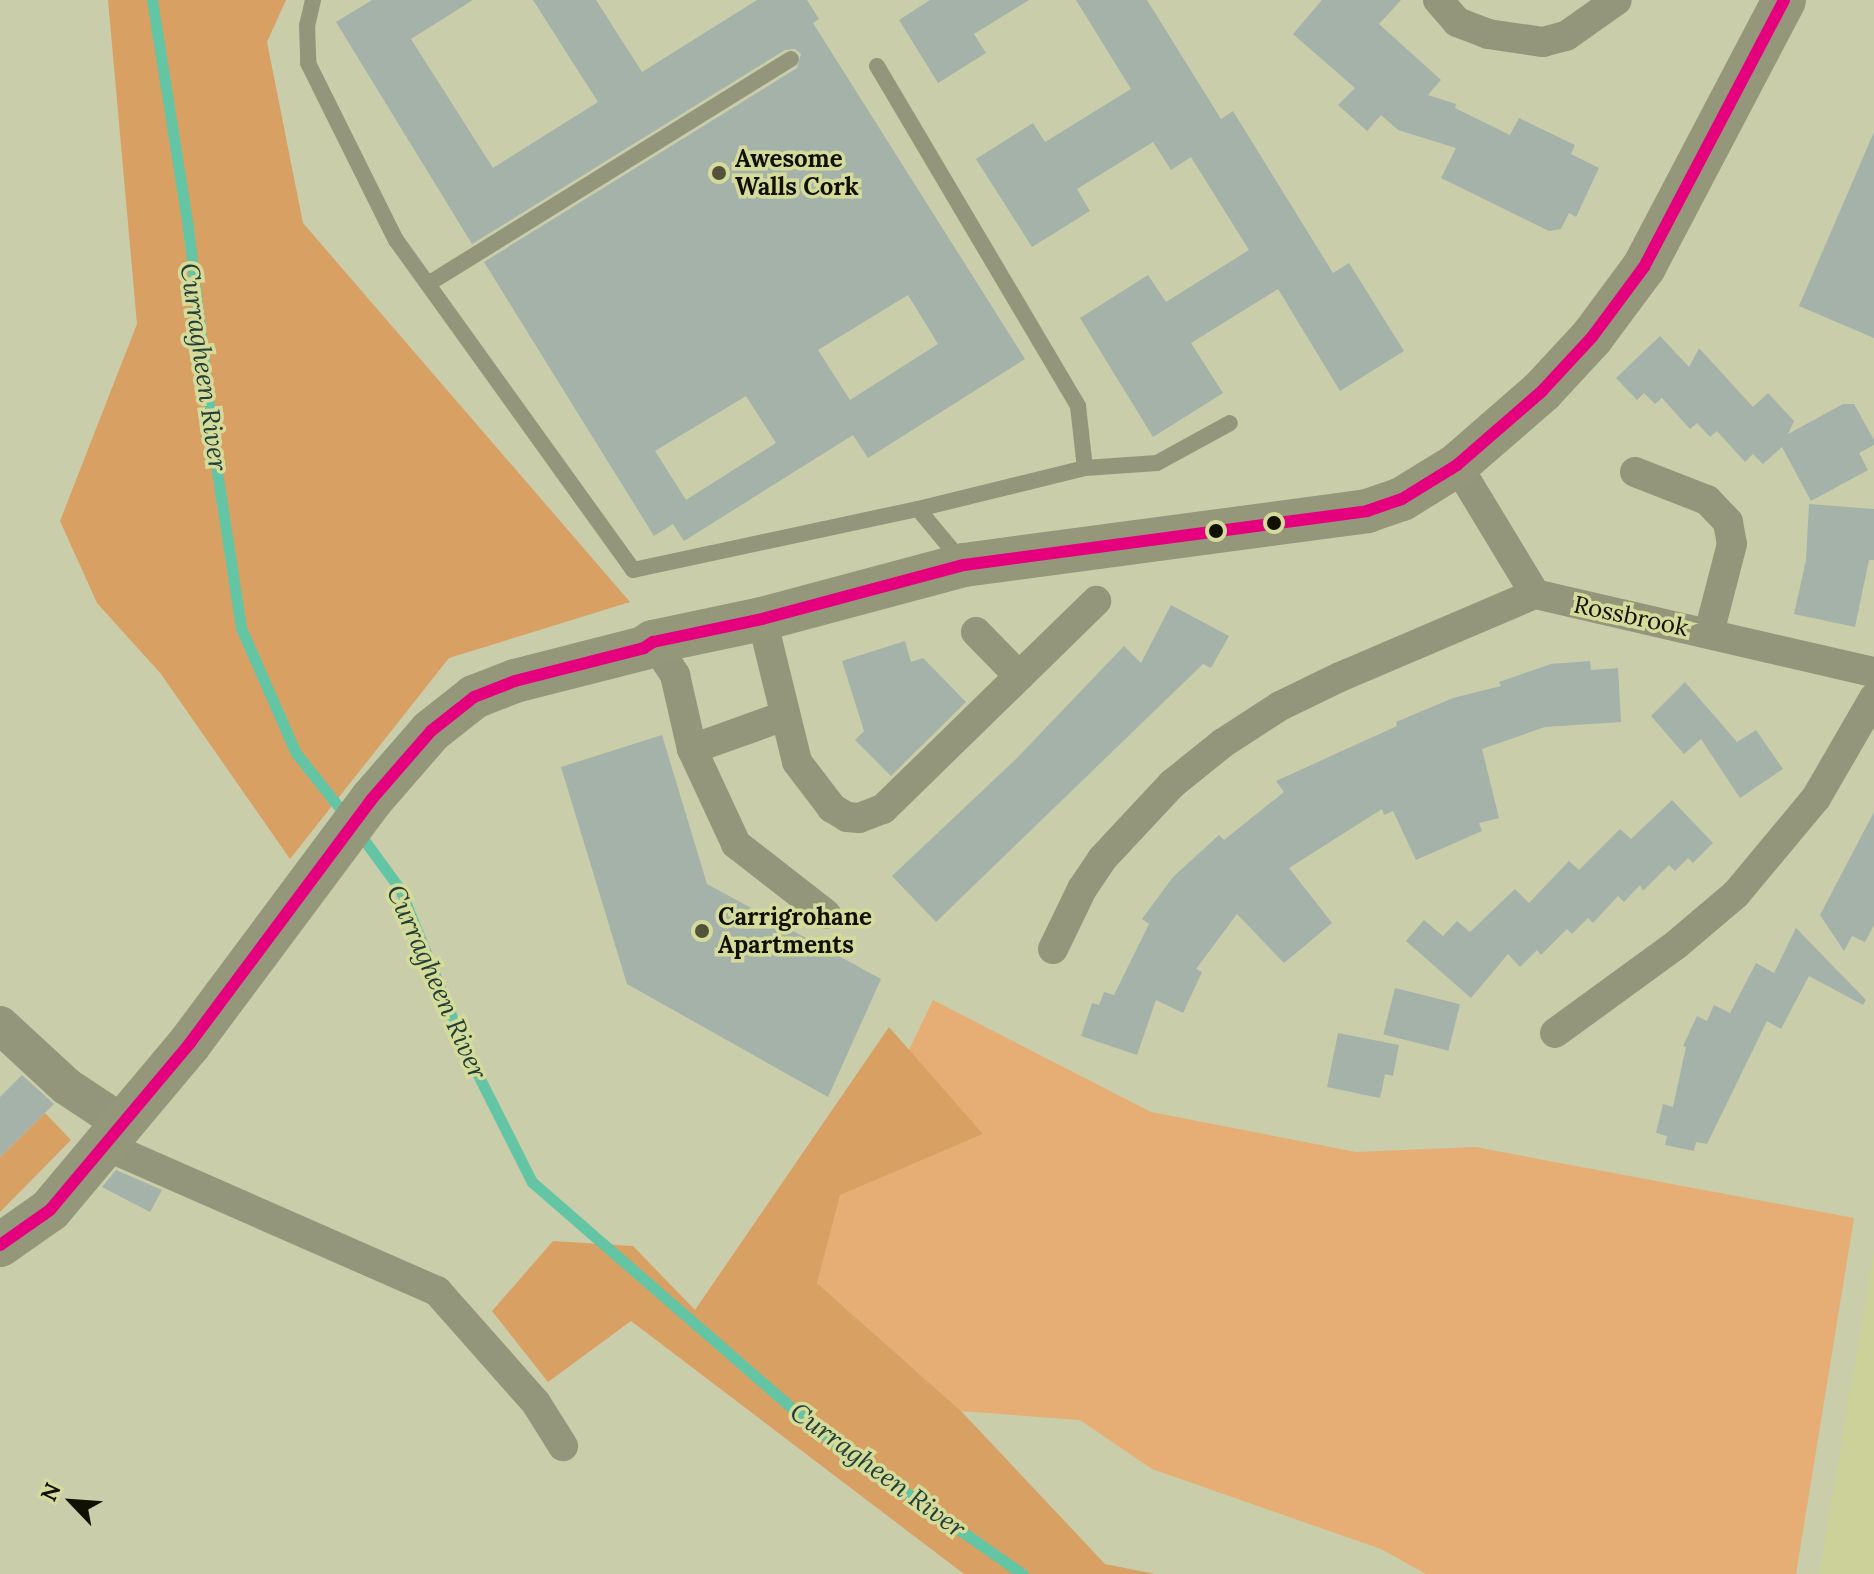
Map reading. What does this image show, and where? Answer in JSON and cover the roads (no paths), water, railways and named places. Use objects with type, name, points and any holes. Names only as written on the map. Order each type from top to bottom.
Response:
[{"type":"main road","points":[[0,1245],[50,1210],[190,1043],[371,800],[431,731],[474,697],[515,681],[644,648],[653,642],[762,619],[964,565],[1367,511],[1402,499],[1457,465],[1542,391],[1592,337],[1644,267],[1784,0]]},
{"type":"street","points":[[1438,0],[1457,22],[1488,34],[1543,42],[1566,36],[1617,0]]},
{"type":"street","points":[[1053,949],[1082,889],[1102,859],[1172,784],[1223,743],[1280,706],[1340,677],[1535,594],[1457,465]]},
{"type":"street","points":[[1635,472],[1707,500],[1728,522],[1732,544],[1709,633]]},
{"type":"street","name":"Rossbrook","points":[[1535,594],[1874,672]]},
{"type":"street","points":[[762,619],[797,762],[812,785],[841,814],[859,818],[883,809],[1096,601]]},
{"type":"street","points":[[976,632],[1019,676]]},
{"type":"street","points":[[653,642],[675,675],[692,749],[736,844],[826,914]]},
{"type":"street","points":[[1555,1033],[1677,944],[1736,894],[1816,798],[1874,698]]},
{"type":"street","points":[[692,749],[784,716]]},
{"type":"street","points":[[0,1025],[113,1134],[437,1291],[536,1403],[563,1446]]},
{"type":"lane","points":[[313,0],[307,25],[308,63],[396,240],[633,570],[918,509],[1085,468],[1157,463],[1230,423]]},
{"type":"lane","points":[[428,284],[791,59]]},
{"type":"lane","points":[[877,66],[1078,406],[1085,468]]},
{"type":"lane","points":[[918,509],[964,565]]},
{"type":"waterway","name":"Curragheen River","points":[[152,0],[188,227],[215,458],[241,628],[296,753],[346,816]]},
{"type":"waterway","name":"Curragheen River","points":[[359,833],[400,889],[464,1047],[532,1182],[817,1430],[1023,1574]]},
{"type":"place","name":"Awesome Walls Cork","points":[[719,173]]},
{"type":"place","name":"Carrigrohane Apartments","points":[[702,931]]}]
